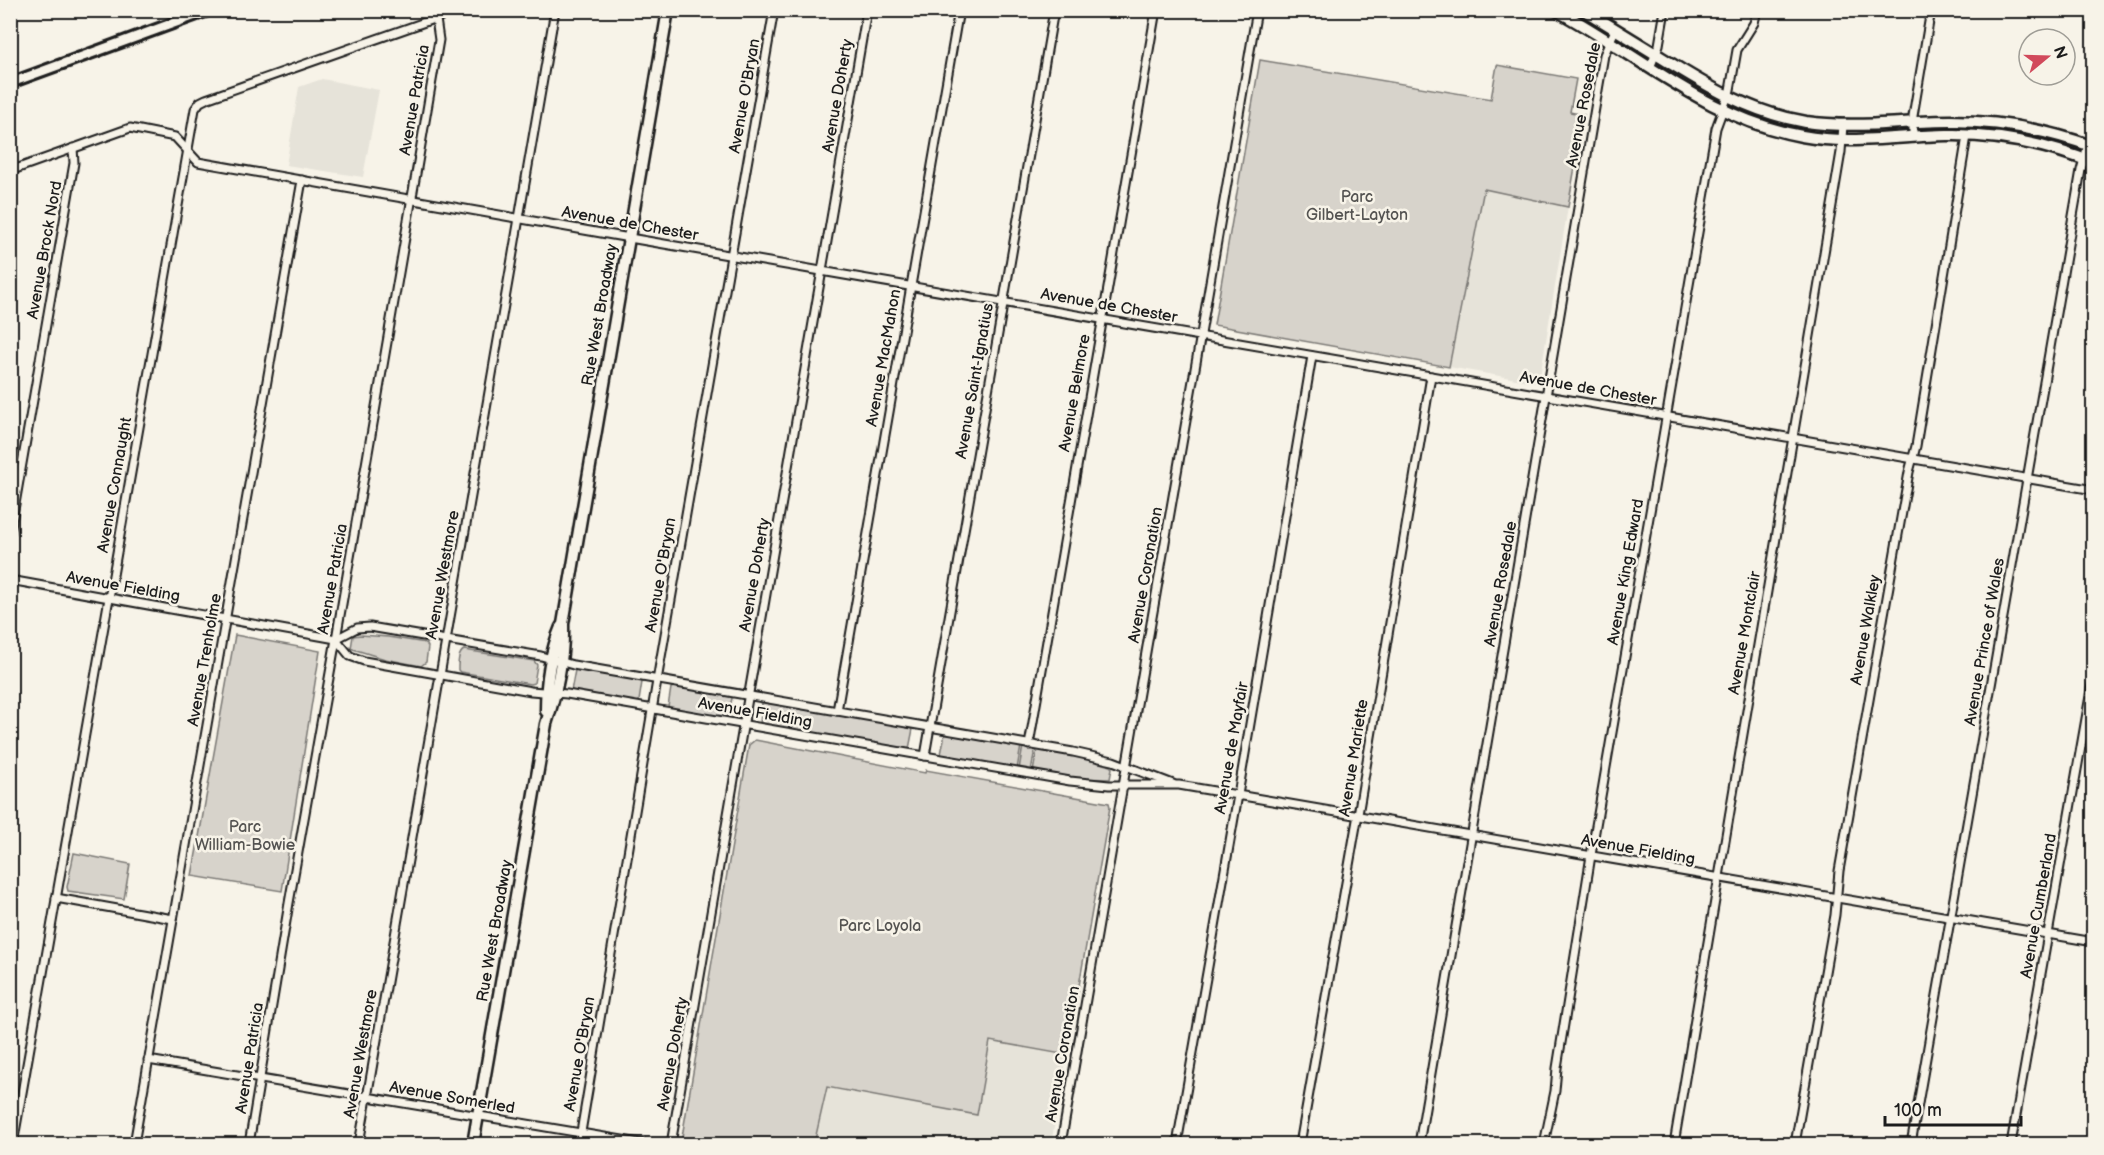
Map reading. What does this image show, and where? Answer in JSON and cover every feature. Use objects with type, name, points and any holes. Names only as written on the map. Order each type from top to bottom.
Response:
[{"type":"street","name":"Avenue Connaught","points":[[13,1144],[195,109],[202,100],[459,10]]},
{"type":"street","name":"Avenue Westmore","points":[[360,1144],[555,10]]},
{"type":"street","name":"Rue West Broadway","points":[[473,1144],[551,693],[556,661],[554,645],[562,624],[668,10]]},
{"type":"street","name":"Avenue O'Bryan","points":[[579,1144],[730,255],[774,10]]},
{"type":"street","name":"Avenue Doherty","points":[[671,1144],[867,10]]},
{"type":"street","name":"Avenue MacMahon","points":[[837,711],[959,10]]},
{"type":"street","name":"Avenue Saint-Ignatius","points":[[925,756],[1054,10]]},
{"type":"street","name":"Avenue Belmore","points":[[1029,745],[1156,10]]},
{"type":"street","name":"Avenue Coronation","points":[[1061,1144],[1257,10]]},
{"type":"street","points":[[1556,10],[1722,111],[1783,132],[1842,140],[1967,136],[2022,141],[2088,161]]},
{"type":"street","points":[[1584,10],[1711,89],[1781,116],[1809,122],[1843,125],[1990,122],[2030,128],[2091,146]]},
{"type":"street","points":[[1650,68],[1656,54],[1665,10]]},
{"type":"street","name":"Avenue King Edward","points":[[1544,1144],[1555,1091],[1592,856],[1716,128],[1728,97],[1737,50],[1754,23],[1757,10]]},
{"type":"street","points":[[1913,137],[1912,123],[1931,10]]},
{"type":"street","name":"Avenue Patricia","points":[[249,1144],[439,40],[436,19]]},
{"type":"street","name":"Avenue Rosedale","points":[[1419,1144],[1604,55],[1615,30]]},
{"type":"street","name":"Avenue Walkley","points":[[1795,1144],[1838,897],[1843,850],[1955,219],[1967,136],[1967,121]]},
{"type":"street","name":"Avenue Montclair","points":[[1674,1144],[1843,125]]},
{"type":"street","name":"Avenue de Chester","points":[[73,148],[130,128],[175,137],[198,162],[2094,490]]},
{"type":"street","name":"Avenue Prince of Wales","points":[[1911,1144],[2027,478],[2091,146]]},
{"type":"street","points":[[10,171],[73,148]]},
{"type":"street","name":"Avenue Brock Nord","points":[[10,533],[12,508],[74,163],[73,148]]},
{"type":"street","name":"Avenue Trenholme","points":[[134,1144],[302,180]]},
{"type":"street","name":"Avenue de Mayfair","points":[[1177,1144],[1312,356]]},
{"type":"street","name":"Avenue Mariette","points":[[1300,1144],[1358,816],[1431,376]]},
{"type":"street","name":"Avenue Fielding","points":[[10,580],[336,639],[352,658],[440,676],[652,709],[1070,781],[1124,785],[1179,785]]},
{"type":"street","name":"Avenue Fielding","points":[[336,639],[351,630],[363,627],[542,656],[556,661],[657,680],[1073,752],[1179,785],[2094,942]]},
{"type":"street","name":"Avenue Cumberland","points":[[2011,1144],[2094,673]]},
{"type":"street","points":[[56,898],[173,919]]},
{"type":"street","name":"Avenue Somerled","points":[[148,1060],[646,1144]]},
{"type":"shaded area","points":[[322,79],[379,90],[363,177],[286,165],[299,87]]},
{"type":"shaded area","points":[[1484,189],[1568,207],[1539,383],[1449,367]]},
{"type":"shaded area","points":[[990,1041],[1067,1055],[1051,1144],[814,1144],[827,1087],[976,1115]]},
{"type":"green space","name":"Parc Gilbert-Layton","points":[[1260,60],[1491,99],[1497,65],[1576,79],[1570,112],[1584,115],[1568,207],[1484,189],[1449,367],[1214,325]]},
{"type":"green space","name":"Parc William-Bowie","points":[[235,635],[320,651],[282,891],[192,876]]},
{"type":"green space","points":[[353,636],[426,643],[428,647],[426,662],[421,666],[385,659],[351,648]]},
{"type":"green space","points":[[464,650],[534,661],[537,665],[534,683],[460,672],[458,670],[459,659]]},
{"type":"green space","points":[[575,670],[640,680],[642,682],[639,701],[636,703],[573,692],[571,691]]},
{"type":"green space","points":[[673,687],[730,696],[732,698],[728,718],[670,709],[668,707]]},
{"type":"green space","points":[[762,702],[911,727],[913,729],[909,749],[760,724]]},
{"type":"green space","points":[[945,734],[1021,746],[1017,769],[944,756],[941,754]]},
{"type":"green space","name":"Parc Loyola","points":[[755,740],[925,773],[926,770],[1109,803],[1067,1055],[990,1041],[977,1115],[827,1087],[814,1144],[703,1144],[684,1141],[682,1137],[749,745]]},
{"type":"green space","points":[[1023,746],[1035,749],[1031,771],[1019,769]]},
{"type":"green space","points":[[1037,749],[1110,766],[1112,768],[1110,779],[1073,778],[1033,772]]},
{"type":"green space","points":[[74,853],[130,864],[124,899],[68,891]]},
{"type":"railway","points":[[10,77],[192,10]]},
{"type":"railway","points":[[10,89],[227,10]]}]
